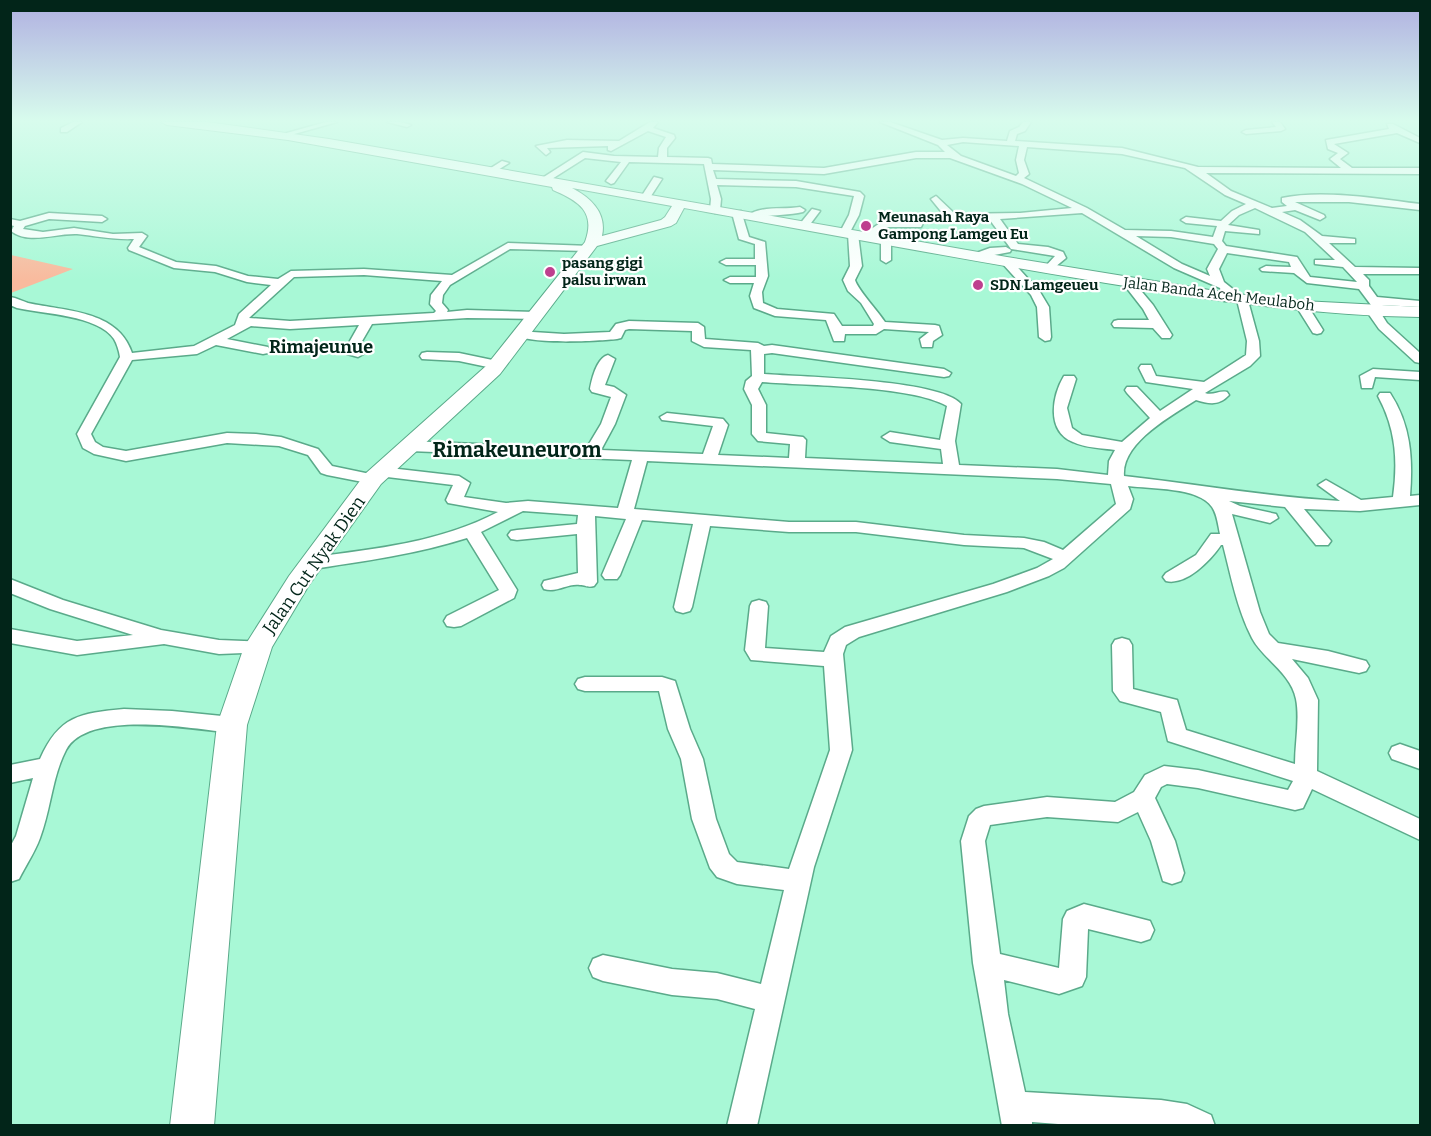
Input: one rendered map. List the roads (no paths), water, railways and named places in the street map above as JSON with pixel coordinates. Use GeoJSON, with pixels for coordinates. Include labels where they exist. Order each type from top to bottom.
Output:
{"type":"FeatureCollection","features":[{"type":"Feature","properties":{"kind":"highway","name":"Jalan Banda Aceh Meulaboh"},"geometry":{"type":"LineString","coordinates":[[509,175],[680,204],[715,202],[744,214],[802,217],[855,234],[886,240],[973,256],[1006,256],[1048,269],[1235,299],[1302,306],[1375,306],[1420,312]]}},
{"type":"Feature","properties":{"kind":"highway"},"geometry":{"type":"LineString","coordinates":[[546,183],[572,194],[595,213],[597,227],[589,246]]}},
{"type":"Feature","properties":{"kind":"highway"},"geometry":{"type":"LineString","coordinates":[[589,246],[666,223],[671,220],[680,204]]}},
{"type":"Feature","properties":{"kind":"highway","name":"Jalan Cut Nyak Dien"},"geometry":{"type":"LineString","coordinates":[[192,1125],[232,724],[258,646],[313,563],[377,475],[497,365],[589,246]]}},
{"type":"Feature","properties":{"kind":"street"},"geometry":{"type":"LineString","coordinates":[[546,183],[556,175]]}},
{"type":"Feature","properties":{"kind":"street"},"geometry":{"type":"LineString","coordinates":[[611,181],[615,175]]}},
{"type":"Feature","properties":{"kind":"street"},"geometry":{"type":"LineString","coordinates":[[710,175],[715,202],[751,193]]}},
{"type":"Feature","properties":{"kind":"street"},"geometry":{"type":"LineString","coordinates":[[796,193],[809,185],[811,175]]}},
{"type":"Feature","properties":{"kind":"street"},"geometry":{"type":"LineString","coordinates":[[742,1125],[799,881],[841,750],[834,660],[838,641],[852,632],[1000,588],[1043,572],[1065,558],[1124,505],[1125,498],[1117,458],[1123,447],[1159,419],[1205,394],[1253,356],[1253,340],[1235,299],[1228,290],[1178,266],[1126,232],[1084,210],[1006,175]]}},
{"type":"Feature","properties":{"kind":"street"},"geometry":{"type":"LineString","coordinates":[[1017,179],[1023,175]]}},
{"type":"Feature","properties":{"kind":"street"},"geometry":{"type":"LineString","coordinates":[[1203,175],[1219,187],[1254,205],[1296,222],[1318,239],[1363,280],[1363,286],[1383,326],[1420,359]]}},
{"type":"Feature","properties":{"kind":"street"},"geometry":{"type":"LineString","coordinates":[[1407,175],[1415,181]]}},
{"type":"Feature","properties":{"kind":"street"},"geometry":{"type":"LineString","coordinates":[[646,197],[657,179]]}},
{"type":"Feature","properties":{"kind":"street"},"geometry":{"type":"LineString","coordinates":[[712,182],[809,185],[860,196],[854,215],[855,234],[852,238],[856,266],[849,284],[865,300],[881,326]]}},
{"type":"Feature","properties":{"kind":"street"},"geometry":{"type":"LineString","coordinates":[[1296,189],[1309,198]]}},
{"type":"Feature","properties":{"kind":"street"},"geometry":{"type":"LineString","coordinates":[[1320,217],[1285,200],[1349,198],[1420,207]]}},
{"type":"Feature","properties":{"kind":"street"},"geometry":{"type":"LineString","coordinates":[[936,199],[952,217]]}},
{"type":"Feature","properties":{"kind":"street"},"geometry":{"type":"LineString","coordinates":[[1219,284],[1213,269],[1220,236],[1237,210],[1254,205]]}},
{"type":"Feature","properties":{"kind":"street"},"geometry":{"type":"LineString","coordinates":[[1271,211],[1296,207]]}},
{"type":"Feature","properties":{"kind":"street"},"geometry":{"type":"LineString","coordinates":[[915,245],[922,237],[920,218],[993,217],[1084,210]]}},
{"type":"Feature","properties":{"kind":"street"},"geometry":{"type":"LineString","coordinates":[[1237,210],[1276,225]]}},
{"type":"Feature","properties":{"kind":"street"},"geometry":{"type":"LineString","coordinates":[[802,217],[815,211]]}},
{"type":"Feature","properties":{"kind":"street"},"geometry":{"type":"LineString","coordinates":[[744,214],[744,239],[760,242],[759,262],[762,274],[755,294],[756,301],[768,311],[831,317],[839,334],[876,330],[881,326],[935,329],[936,334],[928,336],[927,344]]}},
{"type":"Feature","properties":{"kind":"street"},"geometry":{"type":"LineString","coordinates":[[15,223],[49,216],[102,219]]}},
{"type":"Feature","properties":{"kind":"street"},"geometry":{"type":"LineString","coordinates":[[993,217],[1015,248],[1052,247],[1061,258],[1048,269]]}},
{"type":"Feature","properties":{"kind":"street"},"geometry":{"type":"LineString","coordinates":[[1220,236],[1243,230],[1254,217]]}},
{"type":"Feature","properties":{"kind":"street"},"geometry":{"type":"LineString","coordinates":[[1186,219],[1220,236],[1293,260],[1307,280],[1363,286]]}},
{"type":"Feature","properties":{"kind":"street"},"geometry":{"type":"LineString","coordinates":[[15,223],[21,224],[16,231],[43,234],[74,231],[113,237],[142,236],[134,248],[174,265],[216,269],[247,279],[279,283]]}},
{"type":"Feature","properties":{"kind":"street"},"geometry":{"type":"LineString","coordinates":[[855,234],[883,224],[919,225]]}},
{"type":"Feature","properties":{"kind":"street"},"geometry":{"type":"LineString","coordinates":[[1126,232],[1253,236],[1243,230]]}},
{"type":"Feature","properties":{"kind":"street"},"geometry":{"type":"LineString","coordinates":[[1318,239],[1351,241]]}},
{"type":"Feature","properties":{"kind":"street"},"geometry":{"type":"LineString","coordinates":[[886,240],[886,260]]}},
{"type":"Feature","properties":{"kind":"street"},"geometry":{"type":"LineString","coordinates":[[439,316],[442,310],[436,304],[437,295],[453,278],[512,244],[589,246]]}},
{"type":"Feature","properties":{"kind":"street"},"geometry":{"type":"LineString","coordinates":[[1006,256],[1036,294],[1043,307],[1045,337]]}},
{"type":"Feature","properties":{"kind":"street"},"geometry":{"type":"LineString","coordinates":[[726,262],[759,262]]}},
{"type":"Feature","properties":{"kind":"street"},"geometry":{"type":"LineString","coordinates":[[1319,262],[1348,267],[1420,271]]}},
{"type":"Feature","properties":{"kind":"street"},"geometry":{"type":"LineString","coordinates":[[1266,269],[1299,270]]}},
{"type":"Feature","properties":{"kind":"street"},"geometry":{"type":"LineString","coordinates":[[241,325],[243,317],[291,274],[334,272],[453,278]]}},
{"type":"Feature","properties":{"kind":"street"},"geometry":{"type":"LineString","coordinates":[[730,280],[759,280]]}},
{"type":"Feature","properties":{"kind":"street"},"geometry":{"type":"LineString","coordinates":[[1128,282],[1149,308],[1166,335]]}},
{"type":"Feature","properties":{"kind":"street"},"geometry":{"type":"LineString","coordinates":[[10,300],[21,305],[90,321],[111,330],[123,343],[127,357],[114,385],[97,407],[84,434],[88,445],[99,451],[126,456],[227,438],[281,442],[314,452],[327,470],[459,481],[462,483],[454,500],[517,508]]}},
{"type":"Feature","properties":{"kind":"street"},"geometry":{"type":"LineString","coordinates":[[1375,306],[1420,304]]}},
{"type":"Feature","properties":{"kind":"street"},"geometry":{"type":"LineString","coordinates":[[1302,306],[1317,330]]}},
{"type":"Feature","properties":{"kind":"street"},"geometry":{"type":"LineString","coordinates":[[460,327],[471,314]]}},
{"type":"Feature","properties":{"kind":"street"},"geometry":{"type":"LineString","coordinates":[[127,357],[188,358],[241,325],[254,322],[284,324],[471,314],[529,325],[564,338],[610,336],[617,334],[620,327],[629,325],[698,327],[698,341],[721,345],[754,346],[759,351],[757,374],[760,378]]}},
{"type":"Feature","properties":{"kind":"street"},"geometry":{"type":"LineString","coordinates":[[358,353],[352,351],[352,348],[368,320]]}},
{"type":"Feature","properties":{"kind":"street"},"geometry":{"type":"LineString","coordinates":[[284,338],[298,331],[306,323]]}},
{"type":"Feature","properties":{"kind":"street"},"geometry":{"type":"LineString","coordinates":[[1118,324],[1157,324]]}},
{"type":"Feature","properties":{"kind":"street"},"geometry":{"type":"LineString","coordinates":[[218,341],[263,350]]}},
{"type":"Feature","properties":{"kind":"street"},"geometry":{"type":"LineString","coordinates":[[759,351],[772,349],[944,373]]}},
{"type":"Feature","properties":{"kind":"street"},"geometry":{"type":"LineString","coordinates":[[427,356],[459,357],[497,365]]}},
{"type":"Feature","properties":{"kind":"street"},"geometry":{"type":"LineString","coordinates":[[591,453],[608,424],[619,395],[609,390],[597,389],[599,378],[608,359]]}},
{"type":"Feature","properties":{"kind":"street"},"geometry":{"type":"LineString","coordinates":[[896,389],[901,366]]}},
{"type":"Feature","properties":{"kind":"street"},"geometry":{"type":"LineString","coordinates":[[1146,368],[1151,379],[1205,394]]}},
{"type":"Feature","properties":{"kind":"street"},"geometry":{"type":"LineString","coordinates":[[1367,385],[1367,376],[1373,373],[1420,376]]}},
{"type":"Feature","properties":{"kind":"street"},"geometry":{"type":"LineString","coordinates":[[797,463],[798,440],[763,438],[759,434],[759,405],[750,389],[753,381],[760,378],[896,389],[939,396],[951,401],[954,409],[948,446],[952,468]]}},
{"type":"Feature","properties":{"kind":"street"},"geometry":{"type":"LineString","coordinates":[[1069,379],[1060,408],[1065,430],[1077,439],[1123,447]]}},
{"type":"Feature","properties":{"kind":"street"},"geometry":{"type":"LineString","coordinates":[[830,383],[830,400]]}},
{"type":"Feature","properties":{"kind":"street"},"geometry":{"type":"LineString","coordinates":[[1132,390],[1159,419]]}},
{"type":"Feature","properties":{"kind":"street"},"geometry":{"type":"LineString","coordinates":[[1385,396],[1396,414],[1404,446],[1405,469],[1401,501]]}},
{"type":"Feature","properties":{"kind":"street"},"geometry":{"type":"LineString","coordinates":[[667,417],[718,422],[721,425],[709,458]]}},
{"type":"Feature","properties":{"kind":"street"},"geometry":{"type":"LineString","coordinates":[[890,436],[948,446]]}},
{"type":"Feature","properties":{"kind":"street"},"geometry":{"type":"LineString","coordinates":[[409,446],[1057,474],[1191,489],[1212,497],[1235,510],[1270,518]]}},
{"type":"Feature","properties":{"kind":"street"},"geometry":{"type":"LineString","coordinates":[[611,575],[631,514],[640,456]]}},
{"type":"Feature","properties":{"kind":"street"},"geometry":{"type":"LineString","coordinates":[[676,473],[683,458]]}},
{"type":"Feature","properties":{"kind":"street"},"geometry":{"type":"LineString","coordinates":[[1326,485],[1360,506]]}},
{"type":"Feature","properties":{"kind":"street"},"geometry":{"type":"LineString","coordinates":[[1212,497],[1360,506],[1420,500]]}},
{"type":"Feature","properties":{"kind":"street"},"geometry":{"type":"LineString","coordinates":[[1200,1125],[1187,1119],[1161,1115],[1015,1116],[986,963],[973,841],[977,823],[987,814],[1047,807],[1118,812],[1143,797],[1153,781],[1164,775],[1198,779],[1295,801],[1306,776],[1307,700],[1300,683],[1269,649],[1250,612],[1231,542],[1212,497]]}},
{"type":"Feature","properties":{"kind":"street"},"geometry":{"type":"LineString","coordinates":[[1290,503],[1322,542]]}},
{"type":"Feature","properties":{"kind":"street"},"geometry":{"type":"LineString","coordinates":[[313,563],[405,549],[471,531],[517,508],[528,506],[789,527],[940,530],[1024,543],[1051,550],[1065,558]]}},
{"type":"Feature","properties":{"kind":"street"},"geometry":{"type":"LineString","coordinates":[[551,585],[588,579],[585,528],[587,510]]}},
{"type":"Feature","properties":{"kind":"street"},"geometry":{"type":"LineString","coordinates":[[683,607],[703,520]]}},
{"type":"Feature","properties":{"kind":"street"},"geometry":{"type":"LineString","coordinates":[[517,535],[585,528]]}},
{"type":"Feature","properties":{"kind":"street"},"geometry":{"type":"LineString","coordinates":[[454,621],[507,594],[508,590],[471,531]]}},
{"type":"Feature","properties":{"kind":"street"},"geometry":{"type":"LineString","coordinates":[[1172,577],[1202,559],[1216,538],[1231,542]]}},
{"type":"Feature","properties":{"kind":"street"},"geometry":{"type":"LineString","coordinates":[[10,585],[38,599],[163,638],[238,649],[258,646]]}},
{"type":"Feature","properties":{"kind":"street"},"geometry":{"type":"LineString","coordinates":[[759,606],[755,650],[758,655],[834,660]]}},
{"type":"Feature","properties":{"kind":"street"},"geometry":{"type":"LineString","coordinates":[[10,636],[77,648],[163,638]]}},
{"type":"Feature","properties":{"kind":"street"},"geometry":{"type":"LineString","coordinates":[[1122,645],[1123,691],[1128,696],[1170,706],[1176,735],[1306,776],[1420,830]]}},
{"type":"Feature","properties":{"kind":"street"},"geometry":{"type":"LineString","coordinates":[[1269,649],[1328,658],[1359,666]]}},
{"type":"Feature","properties":{"kind":"street"},"geometry":{"type":"LineString","coordinates":[[585,684],[662,684],[668,686],[679,729],[692,759],[704,819],[719,860],[726,869],[737,873],[799,881]]}},
{"type":"Feature","properties":{"kind":"street"},"geometry":{"type":"LineString","coordinates":[[10,871],[28,838],[48,766],[58,745],[70,730],[98,720],[129,717],[232,724]]}},
{"type":"Feature","properties":{"kind":"street"},"geometry":{"type":"LineString","coordinates":[[10,774],[48,766]]}},
{"type":"Feature","properties":{"kind":"street"},"geometry":{"type":"LineString","coordinates":[[1143,797],[1163,841],[1172,873]]}},
{"type":"Feature","properties":{"kind":"street"},"geometry":{"type":"LineString","coordinates":[[986,963],[1059,981],[1072,977],[1076,920],[1084,916],[1141,930]]}},
{"type":"Feature","properties":{"kind":"street"},"geometry":{"type":"LineString","coordinates":[[603,968],[672,982],[717,986],[770,1000]]}},
{"type":"Feature","properties":{"kind":"place","name":"Meunasah Raya Gampong Lamgeu Eu"},"geometry":{"type":"Point","coordinates":[866,226]}},
{"type":"Feature","properties":{"kind":"place","name":"pasang gigi palsu irwan"},"geometry":{"type":"Point","coordinates":[550,272]}},
{"type":"Feature","properties":{"kind":"place","name":"SDN Lamgeueu"},"geometry":{"type":"Point","coordinates":[978,285]}},
{"type":"Feature","properties":{"kind":"district","name":"Rimajeunue"},"geometry":{"type":"Point","coordinates":[321,347]}},
{"type":"Feature","properties":{"kind":"district","name":"Rimakeuneurom"},"geometry":{"type":"Point","coordinates":[517,450]}}]}
